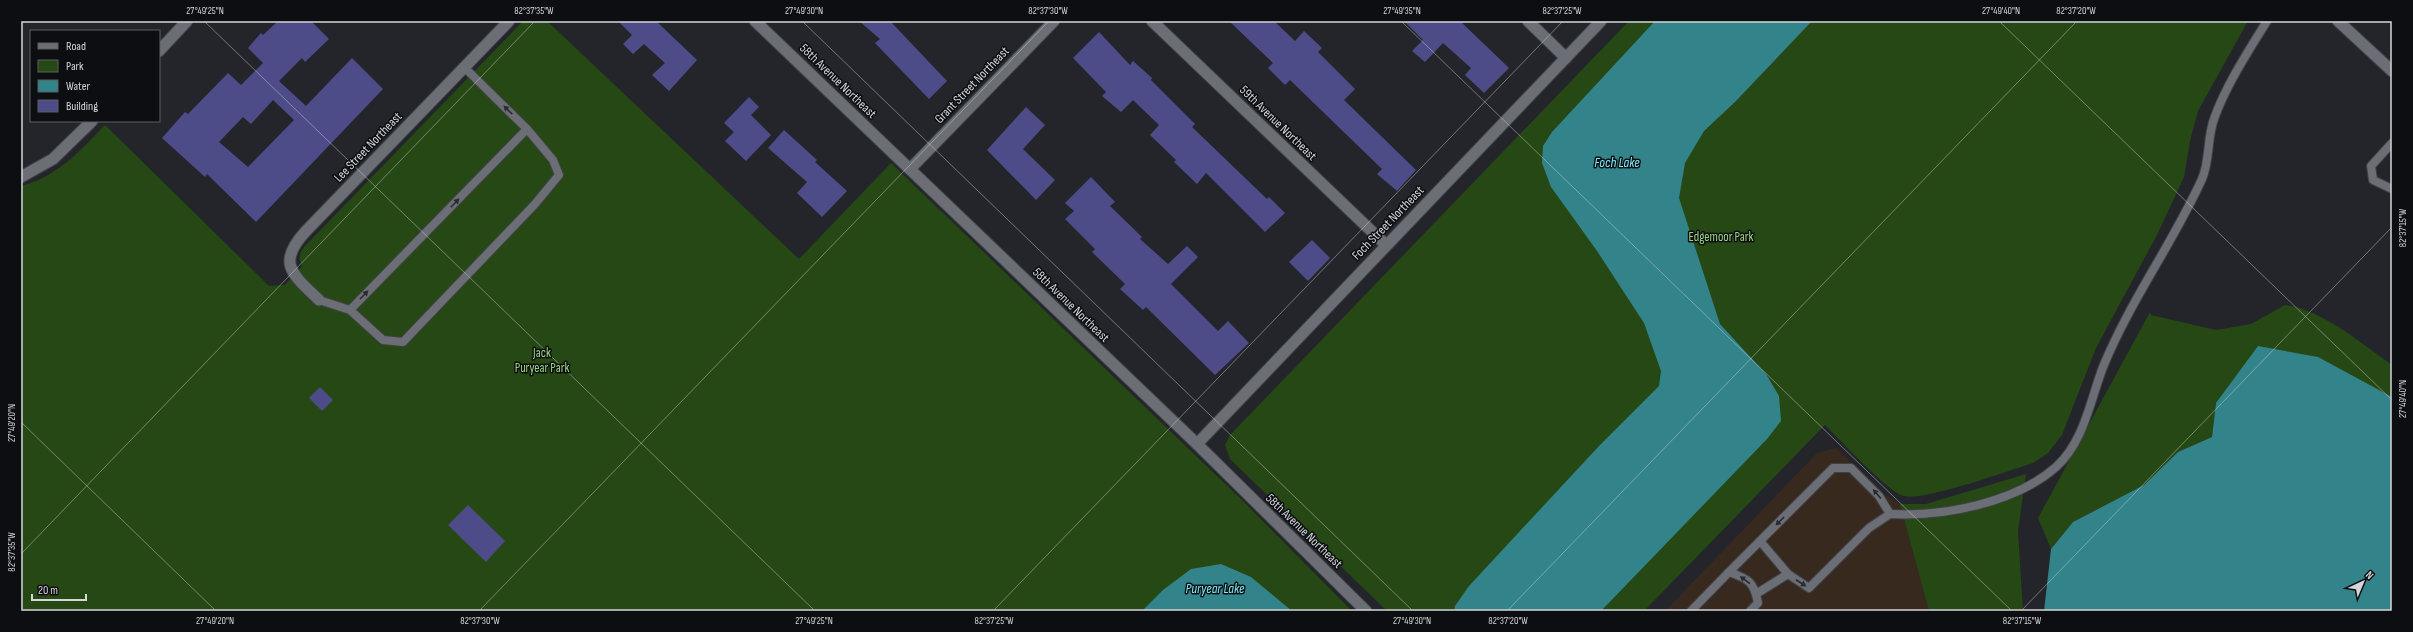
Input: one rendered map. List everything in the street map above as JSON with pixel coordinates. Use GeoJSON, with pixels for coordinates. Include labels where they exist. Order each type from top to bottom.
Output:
{"type":"FeatureCollection","features":[{"type":"Feature","properties":{"kind":"street"},"geometry":{"type":"LineString","coordinates":[[160,50],[187,21]]}},
{"type":"Feature","properties":{"kind":"street","name":"Lee Street Northeast"},"geometry":{"type":"LineString","coordinates":[[319,300],[296,278],[290,266],[290,251],[306,231],[509,21]]}},
{"type":"Feature","properties":{"kind":"street","name":"58th Avenue Northeast"},"geometry":{"type":"LineString","coordinates":[[755,21],[1197,444],[1366,611]]}},
{"type":"Feature","properties":{"kind":"street","name":"Grant Street Northeast"},"geometry":{"type":"LineString","coordinates":[[910,169],[1054,21]]}},
{"type":"Feature","properties":{"kind":"street","name":"59th Avenue Northeast"},"geometry":{"type":"LineString","coordinates":[[1152,21],[1386,245]]}},
{"type":"Feature","properties":{"kind":"street"},"geometry":{"type":"LineString","coordinates":[[1528,21],[1566,58]]}},
{"type":"Feature","properties":{"kind":"street","name":"Foch Street Northeast"},"geometry":{"type":"LineString","coordinates":[[1197,444],[1601,21]]}},
{"type":"Feature","properties":{"kind":"street"},"geometry":{"type":"LineString","coordinates":[[2338,21],[2392,71]]}},
{"type":"Feature","properties":{"kind":"street"},"geometry":{"type":"LineString","coordinates":[[21,177],[53,159],[91,122]]}},
{"type":"Feature","properties":{"kind":"lane"},"geometry":{"type":"LineString","coordinates":[[1760,541],[1788,574],[1809,588],[1869,528],[1890,514],[1916,515],[1940,513],[1981,504],[2034,482],[2056,468],[2070,453],[2081,429],[2107,360],[2140,292],[2203,177],[2214,119],[2242,61],[2267,21]]}},
{"type":"Feature","properties":{"kind":"lane"},"geometry":{"type":"LineString","coordinates":[[319,300],[350,310],[382,340],[403,342],[535,204],[559,175],[553,160],[527,129],[464,67]]}},
{"type":"Feature","properties":{"kind":"lane"},"geometry":{"type":"LineString","coordinates":[[350,310],[527,129]]}},
{"type":"Feature","properties":{"kind":"lane"},"geometry":{"type":"LineString","coordinates":[[2392,143],[2371,166],[2373,180],[2392,189]]}},
{"type":"Feature","properties":{"kind":"lane"},"geometry":{"type":"LineString","coordinates":[[1691,611],[1833,468],[1850,468],[1879,496],[1890,514]]}},
{"type":"Feature","properties":{"kind":"lane"},"geometry":{"type":"LineString","coordinates":[[1729,572],[1744,577],[1755,588],[1758,603],[1750,611]]}},
{"type":"Feature","properties":{"kind":"lane"},"geometry":{"type":"LineString","coordinates":[[1756,594],[1788,574]]}},
{"type":"Feature","properties":{"kind":"shaded area"},"geometry":{"type":"Polygon","coordinates":[[[1836,448],[1884,494],[1900,504],[1929,611],[1665,611],[1817,453],[1836,448]]]}},
{"type":"Feature","properties":{"kind":"green space","name":"Jack Puryear Park"},"geometry":{"type":"Polygon","coordinates":[[[523,21],[547,21],[799,259],[891,163],[1241,499],[1352,611],[21,611],[21,186],[34,182],[57,170],[77,153],[105,125],[269,286],[285,285],[302,266],[300,256],[304,247],[523,21]]]}},
{"type":"Feature","properties":{"kind":"green space","name":"Edgemoor Park"},"geometry":{"type":"Polygon","coordinates":[[[1629,21],[2248,21],[2198,111],[2190,141],[2184,177],[2157,235],[2096,348],[2062,435],[2048,453],[2033,463],[1947,490],[1930,494],[1904,496],[1887,486],[1825,425],[1644,611],[1387,611],[1230,459],[1225,445],[1230,435],[1629,21]]]}},
{"type":"Feature","properties":{"kind":"green space"},"geometry":{"type":"Polygon","coordinates":[[[2285,305],[2313,313],[2327,320],[2392,365],[2392,397],[2368,385],[2216,403],[2212,437],[2178,452],[2144,485],[2073,522],[2051,549],[2038,518],[2150,312],[2151,315],[2216,330],[2251,324],[2285,305]]]}},
{"type":"Feature","properties":{"kind":"green space"},"geometry":{"type":"Polygon","coordinates":[[[2026,474],[2018,531],[2023,611],[1929,611],[1900,504],[1926,504],[2026,474]]]}},
{"type":"Feature","properties":{"kind":"water","name":"Foch Lake"},"geometry":{"type":"Polygon","coordinates":[[[1655,21],[1812,21],[1735,102],[1704,131],[1685,163],[1679,198],[1720,324],[1766,374],[1779,396],[1781,421],[1767,439],[1601,611],[1454,611],[1455,606],[1469,586],[1599,446],[1659,386],[1661,371],[1644,323],[1597,251],[1551,187],[1542,163],[1543,146],[1552,132],[1655,21]]]}},
{"type":"Feature","properties":{"kind":"water"},"geometry":{"type":"Polygon","coordinates":[[[2258,346],[2318,357],[2392,397],[2392,611],[2044,611],[2051,549],[2073,522],[2144,485],[2178,452],[2212,437],[2216,403],[2258,346]]]}},
{"type":"Feature","properties":{"kind":"water","name":"Puryear Lake"},"geometry":{"type":"Polygon","coordinates":[[[1221,564],[1251,577],[1292,611],[1142,611],[1163,590],[1191,569],[1221,564]]]}},
{"type":"Feature","properties":{"kind":"building"},"geometry":{"type":"Polygon","coordinates":[[[278,21],[311,21],[329,39],[305,62],[302,58],[279,81],[306,106],[352,58],[383,89],[256,222],[207,174],[205,177],[162,138],[185,112],[188,114],[228,73],[241,85],[263,63],[248,48],[261,33],[263,35],[278,21]],[[273,100],[251,124],[243,117],[219,142],[248,167],[294,120],[273,100]]]}},
{"type":"Feature","properties":{"kind":"building"},"geometry":{"type":"Polygon","coordinates":[[[618,21],[656,21],[697,60],[669,91],[652,75],[665,63],[644,44],[633,54],[623,44],[632,35],[618,21]]]}},
{"type":"Feature","properties":{"kind":"building"},"geometry":{"type":"Polygon","coordinates":[[[859,21],[890,21],[947,81],[929,99],[875,43],[880,39],[859,21]]]}},
{"type":"Feature","properties":{"kind":"building"},"geometry":{"type":"Polygon","coordinates":[[[1229,21],[1274,21],[1295,41],[1304,31],[1322,48],[1318,52],[1355,89],[1344,100],[1416,170],[1397,191],[1377,174],[1382,169],[1290,80],[1285,85],[1268,68],[1273,63],[1229,21]]]}},
{"type":"Feature","properties":{"kind":"building"},"geometry":{"type":"Polygon","coordinates":[[[1404,21],[1460,21],[1509,68],[1484,93],[1465,75],[1471,68],[1443,43],[1425,62],[1412,51],[1423,40],[1404,21]]]}},
{"type":"Feature","properties":{"kind":"building"},"geometry":{"type":"Polygon","coordinates":[[[1099,32],[1130,65],[1133,61],[1152,78],[1151,80],[1195,124],[1192,127],[1267,199],[1269,197],[1285,213],[1265,232],[1206,173],[1197,184],[1174,162],[1176,160],[1150,135],[1159,125],[1133,100],[1121,112],[1102,96],[1106,92],[1073,58],[1099,32]]]}},
{"type":"Feature","properties":{"kind":"building"},"geometry":{"type":"Polygon","coordinates":[[[749,97],[759,107],[751,115],[771,135],[746,161],[725,141],[734,132],[724,123],[749,97]]]}},
{"type":"Feature","properties":{"kind":"building"},"geometry":{"type":"Polygon","coordinates":[[[1026,107],[1045,125],[1023,149],[1055,180],[1036,200],[987,150],[1026,107]]]}},
{"type":"Feature","properties":{"kind":"building"},"geometry":{"type":"Polygon","coordinates":[[[784,130],[817,160],[815,162],[847,191],[822,217],[797,193],[807,182],[768,148],[784,130]]]}},
{"type":"Feature","properties":{"kind":"building"},"geometry":{"type":"Polygon","coordinates":[[[1091,177],[1115,202],[1110,206],[1142,237],[1140,239],[1168,264],[1187,246],[1198,257],[1171,284],[1218,331],[1228,321],[1249,343],[1215,375],[1146,307],[1143,310],[1120,289],[1125,284],[1092,252],[1095,249],[1065,219],[1074,211],[1065,203],[1091,177]]]}},
{"type":"Feature","properties":{"kind":"building"},"geometry":{"type":"Polygon","coordinates":[[[1312,240],[1330,258],[1308,281],[1289,262],[1312,240]]]}},
{"type":"Feature","properties":{"kind":"building"},"geometry":{"type":"Polygon","coordinates":[[[320,387],[333,400],[322,411],[309,398],[320,387]]]}},
{"type":"Feature","properties":{"kind":"building"},"geometry":{"type":"Polygon","coordinates":[[[468,505],[505,541],[486,562],[448,525],[468,505]]]}}]}
